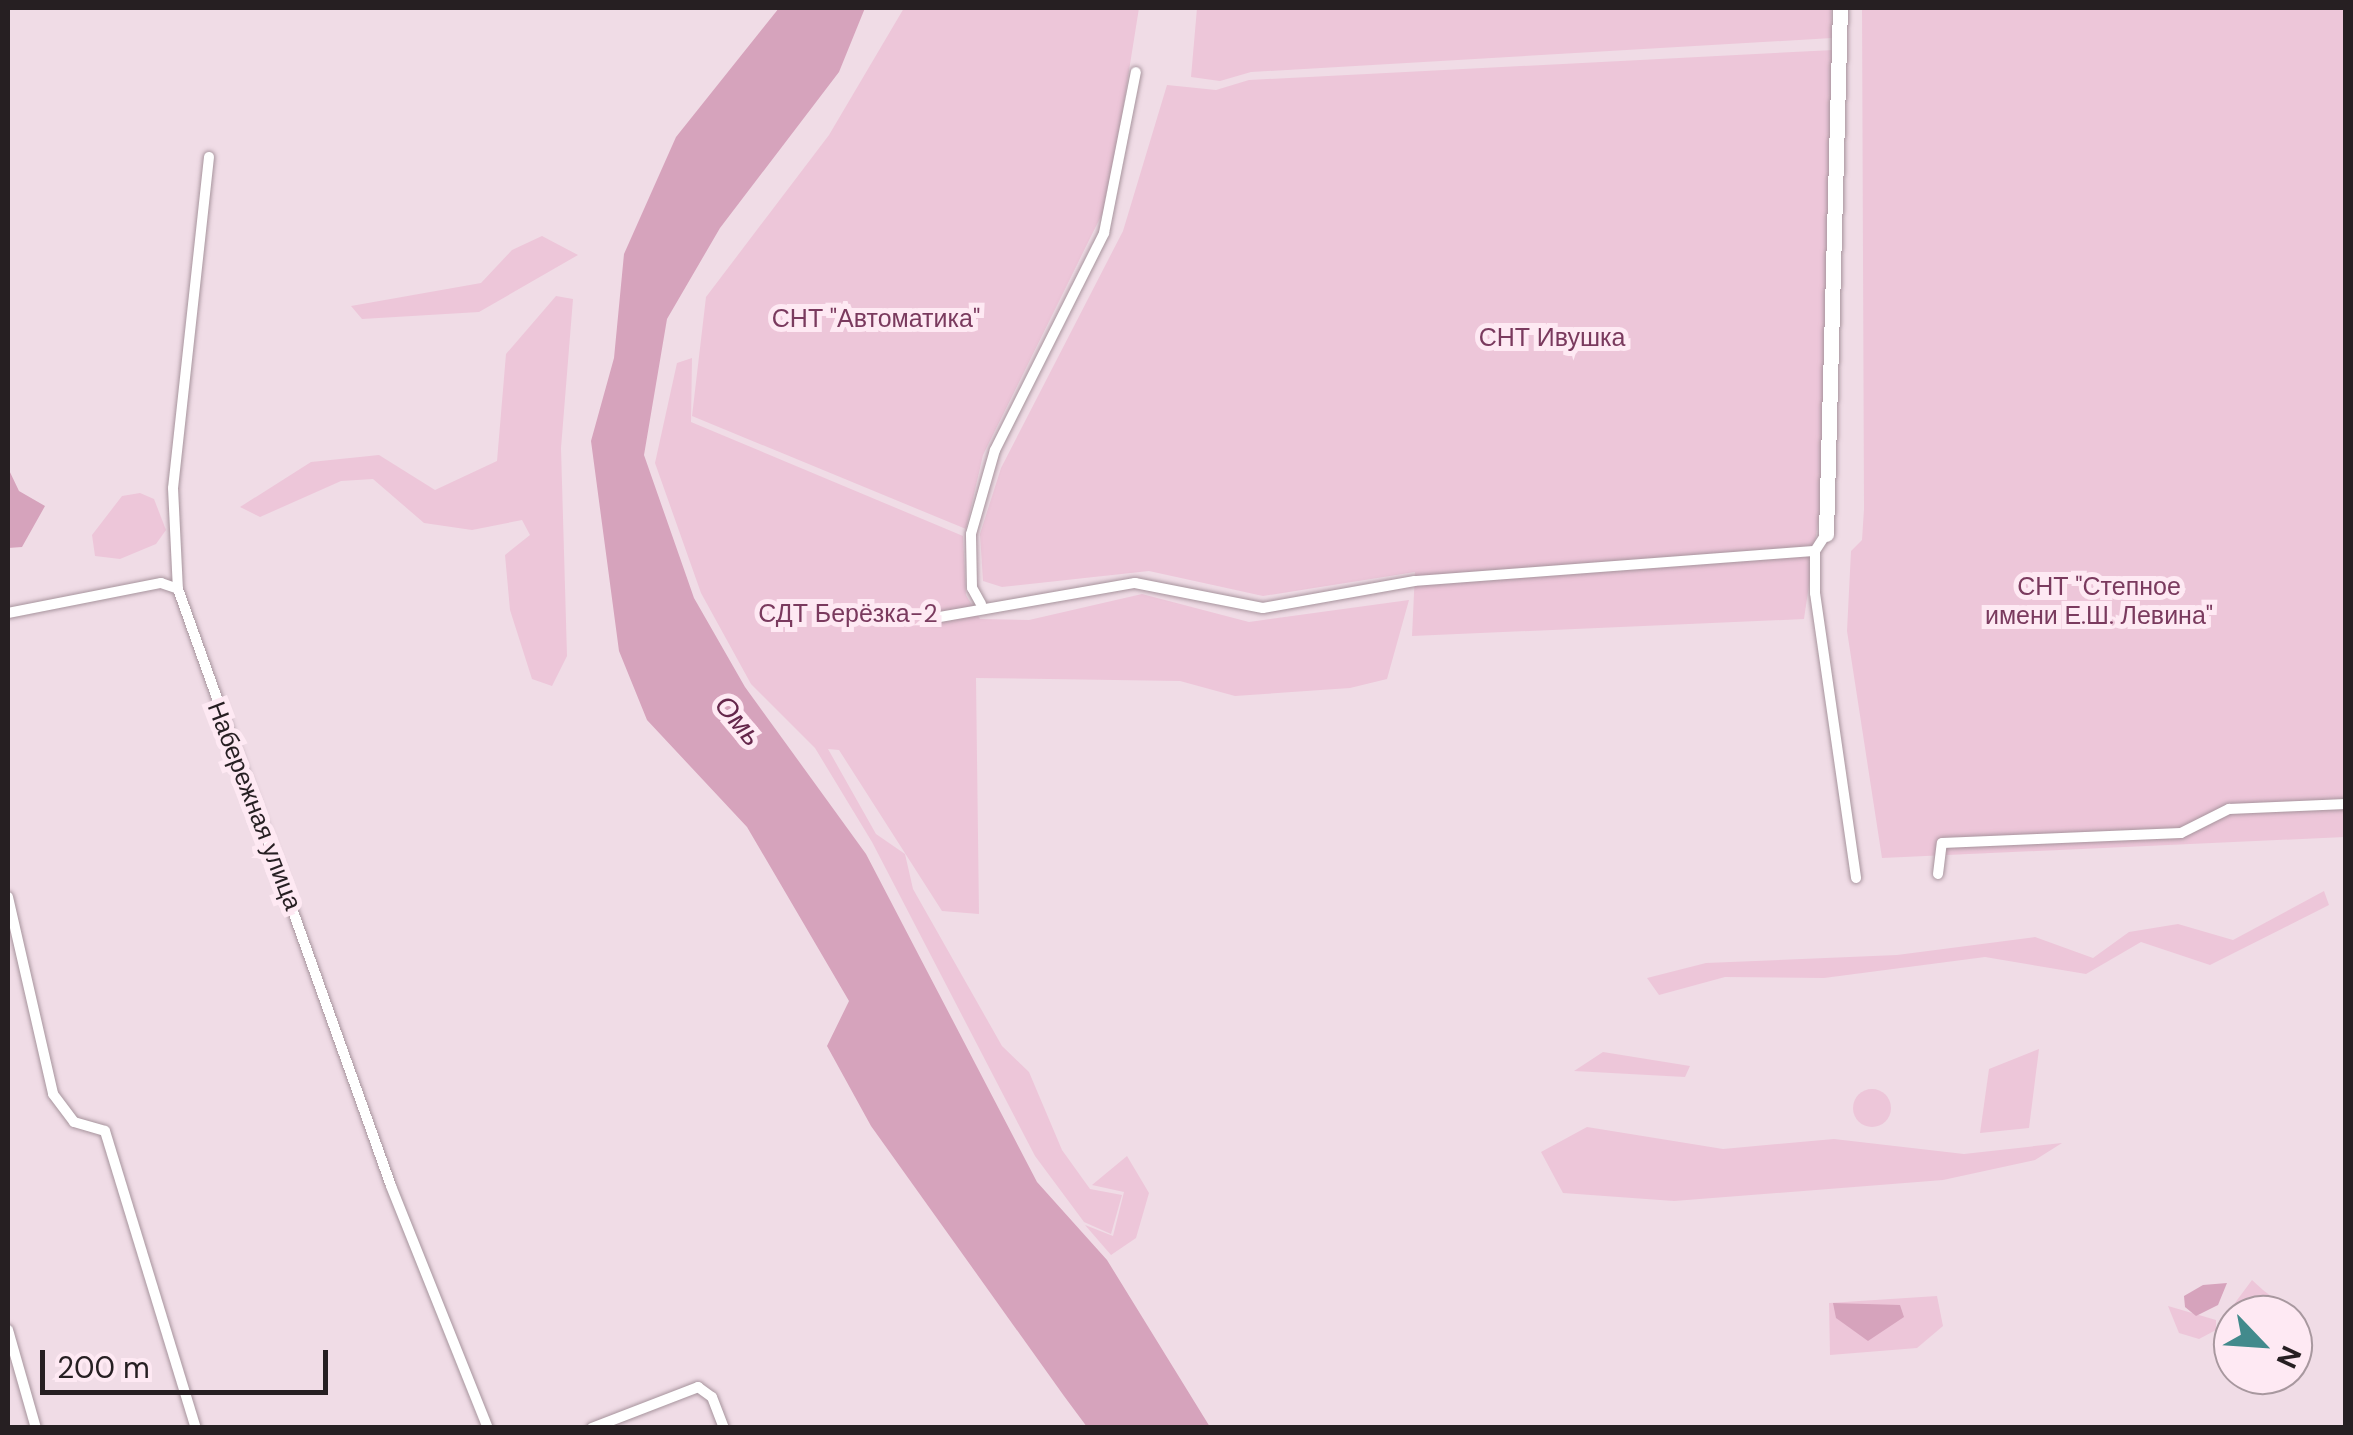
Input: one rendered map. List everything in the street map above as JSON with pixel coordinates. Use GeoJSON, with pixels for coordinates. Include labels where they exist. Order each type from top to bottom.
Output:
{"type":"FeatureCollection","features":[{"type":"Feature","properties":{"kind":"street"},"geometry":{"type":"LineString","coordinates":[[1840,8],[1826,534],[1815,550],[1856,878]]}},
{"type":"Feature","properties":{"kind":"street"},"geometry":{"type":"LineString","coordinates":[[981,604],[972,588],[971,534],[995,450],[1104,233],[1136,72]]}},
{"type":"Feature","properties":{"kind":"street","name":"Набережная улица"},"geometry":{"type":"LineString","coordinates":[[209,157],[173,488],[178,589],[391,1186],[488,1428]]}},
{"type":"Feature","properties":{"kind":"street"},"geometry":{"type":"LineString","coordinates":[[934,618],[981,604],[1135,583],[1263,608],[1415,581],[1815,550]]}},
{"type":"Feature","properties":{"kind":"street"},"geometry":{"type":"LineString","coordinates":[[8,614],[161,583],[178,589]]}},
{"type":"Feature","properties":{"kind":"street"},"geometry":{"type":"LineString","coordinates":[[1938,874],[1942,843],[2181,833],[2229,810],[2346,804]]}},
{"type":"Feature","properties":{"kind":"street"},"geometry":{"type":"LineString","coordinates":[[8,898],[53,1094],[74,1122],[105,1130],[196,1428]]}},
{"type":"Feature","properties":{"kind":"street"},"geometry":{"type":"LineString","coordinates":[[8,1330],[36,1428]]}},
{"type":"Feature","properties":{"kind":"street"},"geometry":{"type":"LineString","coordinates":[[592,1428],[698,1387],[712,1397],[724,1428]]}},
{"type":"Feature","properties":{"kind":"green space","name":"СНТ \"Автоматика\""},"geometry":{"type":"Polygon","coordinates":[[[904,8],[1139,8],[1108,202],[983,455],[966,529],[692,416],[706,297],[829,135],[904,8]]]}},
{"type":"Feature","properties":{"kind":"green space"},"geometry":{"type":"Polygon","coordinates":[[[1197,8],[1831,8],[1832,38],[1251,72],[1220,81],[1191,77],[1197,8]]]}},
{"type":"Feature","properties":{"kind":"green space","name":"СНТ \"Степное имени Е.Ш. Левина\""},"geometry":{"type":"Polygon","coordinates":[[[1862,8],[2345,8],[2345,837],[1882,858],[1847,631],[1851,551],[1862,540],[1864,509],[1862,8]]]}},
{"type":"Feature","properties":{"kind":"green space","name":"СНТ Ивушка"},"geometry":{"type":"Polygon","coordinates":[[[1834,50],[1820,508],[1804,619],[1412,636],[1415,572],[1263,596],[1149,571],[1002,587],[983,581],[980,534],[1001,468],[1123,231],[1167,85],[1216,90],[1249,80],[1834,50]]]}},
{"type":"Feature","properties":{"kind":"green space"},"geometry":{"type":"Polygon","coordinates":[[[542,236],[578,255],[479,312],[362,319],[351,306],[481,283],[512,250],[542,236]]]}},
{"type":"Feature","properties":{"kind":"green space"},"geometry":{"type":"Polygon","coordinates":[[[556,296],[573,299],[561,448],[567,656],[552,686],[532,679],[510,610],[505,555],[530,535],[522,520],[472,530],[424,523],[373,479],[341,481],[260,517],[240,507],[311,462],[379,455],[435,490],[497,461],[506,354],[556,296]]]}},
{"type":"Feature","properties":{"kind":"green space","name":"СДТ Берёзка-2"},"geometry":{"type":"Polygon","coordinates":[[[692,358],[691,422],[963,536],[966,595],[980,619],[1029,620],[1142,594],[1249,622],[1409,600],[1387,679],[1350,688],[1235,696],[1180,681],[976,678],[979,914],[942,911],[839,750],[828,749],[876,834],[905,854],[913,889],[1002,1046],[1029,1072],[1062,1150],[1090,1189],[1122,1195],[1111,1234],[1084,1222],[1035,1156],[872,842],[815,748],[751,684],[701,593],[655,463],[677,363],[692,358]]]}},
{"type":"Feature","properties":{"kind":"green space"},"geometry":{"type":"Polygon","coordinates":[[[140,493],[154,499],[166,530],[156,544],[120,559],[95,556],[92,535],[122,496],[140,493]]]}},
{"type":"Feature","properties":{"kind":"green space"},"geometry":{"type":"Polygon","coordinates":[[[2324,891],[2329,905],[2210,965],[2141,942],[2086,974],[1985,957],[1824,978],[1725,977],[1659,995],[1647,978],[1706,963],[1897,955],[2035,937],[2093,958],[2129,932],[2178,924],[2233,940],[2324,891]]]}},
{"type":"Feature","properties":{"kind":"green space"},"geometry":{"type":"Polygon","coordinates":[[[2039,1049],[2029,1128],[1980,1133],[1989,1069],[2039,1049]]]}},
{"type":"Feature","properties":{"kind":"green space"},"geometry":{"type":"Polygon","coordinates":[[[1603,1052],[1690,1066],[1685,1077],[1574,1071],[1603,1052]]]}},
{"type":"Feature","properties":{"kind":"green space"},"geometry":{"type":"Polygon","coordinates":[[[1872,1089],[1885,1095],[1891,1108],[1885,1121],[1872,1127],[1859,1121],[1853,1108],[1859,1095],[1872,1089]]]}},
{"type":"Feature","properties":{"kind":"green space"},"geometry":{"type":"Polygon","coordinates":[[[1587,1127],[1723,1149],[1834,1139],[1964,1154],[2062,1143],[2035,1160],[1943,1180],[1674,1201],[1563,1193],[1541,1152],[1587,1127]]]}},
{"type":"Feature","properties":{"kind":"green space"},"geometry":{"type":"Polygon","coordinates":[[[1127,1156],[1149,1193],[1136,1238],[1111,1255],[1085,1225],[1113,1236],[1124,1192],[1092,1185],[1127,1156]]]}},
{"type":"Feature","properties":{"kind":"green space"},"geometry":{"type":"Polygon","coordinates":[[[2252,1280],[2270,1295],[2241,1295],[2252,1280]]]}},
{"type":"Feature","properties":{"kind":"green space"},"geometry":{"type":"Polygon","coordinates":[[[1937,1296],[1943,1326],[1917,1348],[1830,1355],[1829,1303],[1937,1296]]]}},
{"type":"Feature","properties":{"kind":"green space"},"geometry":{"type":"Polygon","coordinates":[[[2168,1306],[2213,1319],[2213,1332],[2199,1339],[2179,1333],[2168,1306]]]}},
{"type":"Feature","properties":{"kind":"water","name":"Омь"},"geometry":{"type":"Polygon","coordinates":[[[779,8],[865,8],[839,72],[720,228],[667,319],[644,455],[694,598],[745,687],[866,854],[1037,1182],[1107,1260],[1210,1427],[1087,1427],[871,1126],[827,1046],[849,1001],[747,827],[647,720],[619,651],[591,441],[614,358],[624,254],[676,137],[779,8]]]}},
{"type":"Feature","properties":{"kind":"water"},"geometry":{"type":"Polygon","coordinates":[[[8,468],[19,491],[45,506],[22,547],[8,548],[8,468]]]}},
{"type":"Feature","properties":{"kind":"water"},"geometry":{"type":"Polygon","coordinates":[[[2227,1283],[2222,1295],[2213,1295],[2213,1308],[2196,1316],[2185,1307],[2184,1296],[2203,1285],[2227,1283]]]}},
{"type":"Feature","properties":{"kind":"water"},"geometry":{"type":"Polygon","coordinates":[[[1833,1303],[1900,1305],[1904,1317],[1868,1341],[1836,1318],[1833,1303]]]}}]}
